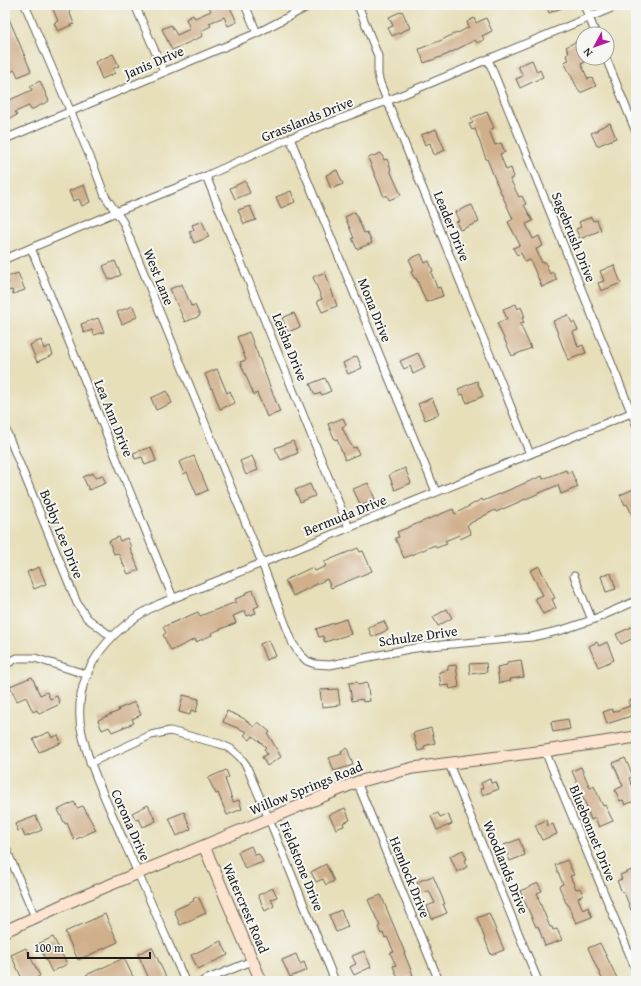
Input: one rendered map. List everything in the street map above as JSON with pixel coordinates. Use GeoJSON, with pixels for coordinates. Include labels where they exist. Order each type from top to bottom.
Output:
{"type":"FeatureCollection","features":[{"type":"Feature","properties":{"kind":"street","name":"West Lane"},"geometry":{"type":"LineString","coordinates":[[25,5],[105,196],[123,222],[262,563]]}},
{"type":"Feature","properties":{"kind":"street"},"geometry":{"type":"LineString","coordinates":[[135,5],[164,72]]}},
{"type":"Feature","properties":{"kind":"street"},"geometry":{"type":"LineString","coordinates":[[245,5],[257,33]]}},
{"type":"Feature","properties":{"kind":"street","name":"Janis Drive"},"geometry":{"type":"LineString","coordinates":[[5,140],[70,111],[257,33],[311,5]]}},
{"type":"Feature","properties":{"kind":"street","name":"Leader Drive"},"geometry":{"type":"LineString","coordinates":[[358,5],[378,56],[378,75],[387,101],[530,454]]}},
{"type":"Feature","properties":{"kind":"street"},"geometry":{"type":"LineString","coordinates":[[584,5],[592,26]]}},
{"type":"Feature","properties":{"kind":"street","name":"Grasslands Drive"},"geometry":{"type":"LineString","coordinates":[[5,259],[206,176],[290,138],[387,101],[619,5]]}},
{"type":"Feature","properties":{"kind":"street","name":"Sagebrush Drive"},"geometry":{"type":"LineString","coordinates":[[488,60],[634,412],[636,424]]}},
{"type":"Feature","properties":{"kind":"street"},"geometry":{"type":"LineString","coordinates":[[609,66],[636,132]]}},
{"type":"Feature","properties":{"kind":"street","name":"Mona Drive"},"geometry":{"type":"LineString","coordinates":[[290,138],[436,492]]}},
{"type":"Feature","properties":{"kind":"street","name":"Leisha Drive"},"geometry":{"type":"LineString","coordinates":[[206,176],[349,528]]}},
{"type":"Feature","properties":{"kind":"street","name":"Lea Ann Drive"},"geometry":{"type":"LineString","coordinates":[[31,248],[173,598]]}},
{"type":"Feature","properties":{"kind":"street","name":"Bermuda Drive"},"geometry":{"type":"LineString","coordinates":[[88,675],[94,659],[102,647],[122,627],[146,610],[634,412]]}},
{"type":"Feature","properties":{"kind":"street","name":"Bobby Lee Drive"},"geometry":{"type":"LineString","coordinates":[[5,428],[77,603],[87,618],[112,637]]}},
{"type":"Feature","properties":{"kind":"street","name":"Schulze Drive"},"geometry":{"type":"LineString","coordinates":[[262,563],[293,644],[307,661],[316,664],[330,665],[409,648],[532,637],[562,630],[592,620],[636,601]]}},
{"type":"Feature","properties":{"kind":"street"},"geometry":{"type":"LineString","coordinates":[[574,576],[592,620]]}},
{"type":"Feature","properties":{"kind":"street"},"geometry":{"type":"LineString","coordinates":[[5,665],[17,658],[35,658],[88,675]]}},
{"type":"Feature","properties":{"kind":"street","name":"Corona Drive"},"geometry":{"type":"LineString","coordinates":[[88,675],[82,690],[80,720],[81,731],[90,763],[185,981]]}},
{"type":"Feature","properties":{"kind":"street","name":"Fieldstone Drive"},"geometry":{"type":"LineString","coordinates":[[90,763],[135,742],[162,732],[170,731],[220,744],[240,756],[246,765],[269,819],[335,981]]}},
{"type":"Feature","properties":{"kind":"street","name":"Willow Springs Road"},"geometry":{"type":"LineString","coordinates":[[5,931],[357,782],[412,768],[545,751],[636,737]]}},
{"type":"Feature","properties":{"kind":"street","name":"Bluebonnet Drive"},"geometry":{"type":"LineString","coordinates":[[545,751],[636,970]]}},
{"type":"Feature","properties":{"kind":"street","name":"Woodlands Drive"},"geometry":{"type":"LineString","coordinates":[[449,764],[538,981]]}},
{"type":"Feature","properties":{"kind":"street","name":"Hemlock Drive"},"geometry":{"type":"LineString","coordinates":[[357,782],[439,981]]}},
{"type":"Feature","properties":{"kind":"street"},"geometry":{"type":"LineString","coordinates":[[5,846],[36,917]]}},
{"type":"Feature","properties":{"kind":"street","name":"Watercrest Road"},"geometry":{"type":"LineString","coordinates":[[204,846],[261,981]]}},
{"type":"Feature","properties":{"kind":"street"},"geometry":{"type":"LineString","coordinates":[[203,981],[252,961]]}},
{"type":"Feature","properties":{"kind":"building"},"geometry":{"type":"Polygon","coordinates":[[[51,5],[67,5],[74,24],[58,31],[54,23],[58,21],[51,5]]]}},
{"type":"Feature","properties":{"kind":"building"},"geometry":{"type":"Polygon","coordinates":[[[208,5],[229,5],[237,22],[228,26],[224,17],[209,23],[211,26],[201,31],[203,36],[172,50],[162,29],[171,25],[177,35],[190,29],[186,19],[193,15],[195,18],[211,11],[208,5]]]}},
{"type":"Feature","properties":{"kind":"building"},"geometry":{"type":"Polygon","coordinates":[[[546,5],[569,5],[549,13],[546,5]]]}},
{"type":"Feature","properties":{"kind":"building"},"geometry":{"type":"Polygon","coordinates":[[[5,9],[31,71],[18,77],[15,70],[8,73],[5,68],[5,9]]]}},
{"type":"Feature","properties":{"kind":"building"},"geometry":{"type":"Polygon","coordinates":[[[402,11],[410,28],[392,36],[388,28],[393,26],[389,17],[402,11]]]}},
{"type":"Feature","properties":{"kind":"building"},"geometry":{"type":"Polygon","coordinates":[[[474,18],[476,23],[486,18],[492,31],[482,36],[484,40],[477,43],[475,40],[446,55],[424,63],[419,49],[469,27],[467,22],[474,18]]]}},
{"type":"Feature","properties":{"kind":"building"},"geometry":{"type":"Polygon","coordinates":[[[575,42],[575,66],[582,66],[588,79],[592,78],[596,86],[580,93],[564,62],[569,60],[566,55],[569,53],[566,47],[575,42]]]}},
{"type":"Feature","properties":{"kind":"building"},"geometry":{"type":"Polygon","coordinates":[[[113,54],[119,66],[113,69],[115,73],[102,79],[95,62],[113,54]]]}},
{"type":"Feature","properties":{"kind":"building"},"geometry":{"type":"Polygon","coordinates":[[[532,60],[537,72],[540,70],[543,77],[520,88],[516,79],[523,76],[518,66],[532,60]]]}},
{"type":"Feature","properties":{"kind":"building"},"geometry":{"type":"Polygon","coordinates":[[[40,81],[49,101],[31,110],[29,106],[15,112],[17,115],[7,120],[5,115],[5,102],[32,90],[30,86],[40,81]]]}},
{"type":"Feature","properties":{"kind":"building"},"geometry":{"type":"Polygon","coordinates":[[[487,112],[494,128],[489,130],[495,145],[501,143],[505,152],[500,154],[506,170],[511,168],[514,177],[510,179],[519,197],[522,196],[526,204],[524,205],[533,221],[526,224],[533,239],[539,236],[543,246],[536,249],[542,263],[545,262],[550,274],[553,272],[557,280],[542,287],[530,260],[525,262],[521,253],[517,255],[513,248],[520,245],[508,222],[513,219],[486,159],[475,129],[472,130],[469,124],[473,123],[471,118],[487,112]]]}},
{"type":"Feature","properties":{"kind":"building"},"geometry":{"type":"Polygon","coordinates":[[[610,123],[616,138],[597,146],[591,133],[610,123]]]}},
{"type":"Feature","properties":{"kind":"building"},"geometry":{"type":"Polygon","coordinates":[[[436,129],[445,150],[434,155],[430,143],[425,145],[421,135],[436,129]]]}},
{"type":"Feature","properties":{"kind":"building"},"geometry":{"type":"Polygon","coordinates":[[[381,153],[384,160],[387,159],[401,195],[389,200],[387,195],[384,197],[368,158],[381,153]]]}},
{"type":"Feature","properties":{"kind":"building"},"geometry":{"type":"Polygon","coordinates":[[[337,170],[343,184],[331,189],[326,175],[337,170]]]}},
{"type":"Feature","properties":{"kind":"building"},"geometry":{"type":"Polygon","coordinates":[[[245,181],[250,193],[235,199],[230,188],[245,181]]]}},
{"type":"Feature","properties":{"kind":"building"},"geometry":{"type":"Polygon","coordinates":[[[84,185],[90,202],[82,206],[79,199],[73,201],[69,191],[84,185]]]}},
{"type":"Feature","properties":{"kind":"building"},"geometry":{"type":"Polygon","coordinates":[[[291,191],[295,202],[281,208],[276,197],[291,191]]]}},
{"type":"Feature","properties":{"kind":"building"},"geometry":{"type":"Polygon","coordinates":[[[472,205],[479,222],[460,230],[456,222],[459,221],[455,212],[472,205]]]}},
{"type":"Feature","properties":{"kind":"building"},"geometry":{"type":"Polygon","coordinates":[[[250,206],[256,220],[244,224],[238,210],[250,206]]]}},
{"type":"Feature","properties":{"kind":"building"},"geometry":{"type":"Polygon","coordinates":[[[355,212],[364,233],[367,232],[372,243],[357,249],[345,217],[355,212]]]}},
{"type":"Feature","properties":{"kind":"building"},"geometry":{"type":"Polygon","coordinates":[[[591,217],[593,221],[597,220],[601,230],[580,239],[576,229],[581,227],[579,222],[591,217]]]}},
{"type":"Feature","properties":{"kind":"building"},"geometry":{"type":"Polygon","coordinates":[[[202,221],[209,237],[194,243],[189,231],[194,230],[192,225],[202,221]]]}},
{"type":"Feature","properties":{"kind":"building"},"geometry":{"type":"Polygon","coordinates":[[[421,254],[425,263],[429,261],[433,271],[431,272],[437,288],[440,287],[443,296],[426,302],[416,278],[415,279],[411,272],[414,270],[409,259],[421,254]]]}},
{"type":"Feature","properties":{"kind":"building"},"geometry":{"type":"Polygon","coordinates":[[[115,261],[121,275],[109,280],[103,266],[115,261]]]}},
{"type":"Feature","properties":{"kind":"building"},"geometry":{"type":"Polygon","coordinates":[[[614,265],[621,283],[601,291],[598,283],[604,281],[600,271],[614,265]]]}},
{"type":"Feature","properties":{"kind":"building"},"geometry":{"type":"Polygon","coordinates":[[[325,272],[337,306],[322,312],[317,301],[322,299],[313,277],[325,272]]]}},
{"type":"Feature","properties":{"kind":"building"},"geometry":{"type":"Polygon","coordinates":[[[18,273],[25,290],[13,294],[12,290],[7,291],[5,284],[9,283],[6,277],[18,273]]]}},
{"type":"Feature","properties":{"kind":"building"},"geometry":{"type":"Polygon","coordinates":[[[182,284],[191,306],[195,305],[200,316],[185,322],[170,289],[182,284]]]}},
{"type":"Feature","properties":{"kind":"building"},"geometry":{"type":"Polygon","coordinates":[[[516,304],[518,309],[521,307],[525,317],[522,318],[524,323],[520,324],[531,348],[512,356],[497,323],[507,319],[503,309],[516,304]]]}},
{"type":"Feature","properties":{"kind":"building"},"geometry":{"type":"Polygon","coordinates":[[[133,306],[137,317],[122,324],[117,312],[133,306]]]}},
{"type":"Feature","properties":{"kind":"building"},"geometry":{"type":"Polygon","coordinates":[[[294,313],[300,327],[288,332],[282,318],[294,313]]]}},
{"type":"Feature","properties":{"kind":"building"},"geometry":{"type":"Polygon","coordinates":[[[568,315],[578,330],[573,332],[578,347],[583,345],[586,353],[568,360],[553,321],[568,315]]]}},
{"type":"Feature","properties":{"kind":"building"},"geometry":{"type":"Polygon","coordinates":[[[98,318],[104,332],[94,335],[92,330],[84,333],[81,324],[98,318]]]}},
{"type":"Feature","properties":{"kind":"building"},"geometry":{"type":"Polygon","coordinates":[[[249,332],[280,412],[267,417],[257,393],[254,395],[240,362],[246,360],[237,337],[249,332]]]}},
{"type":"Feature","properties":{"kind":"building"},"geometry":{"type":"Polygon","coordinates":[[[41,340],[44,349],[50,346],[53,355],[37,362],[30,345],[41,340]]]}},
{"type":"Feature","properties":{"kind":"building"},"geometry":{"type":"Polygon","coordinates":[[[418,353],[425,368],[413,374],[410,366],[404,369],[400,361],[418,353]]]}},
{"type":"Feature","properties":{"kind":"building"},"geometry":{"type":"Polygon","coordinates":[[[357,356],[362,368],[348,374],[343,363],[357,356]]]}},
{"type":"Feature","properties":{"kind":"building"},"geometry":{"type":"Polygon","coordinates":[[[217,369],[227,393],[230,391],[235,403],[220,409],[205,374],[217,369]]]}},
{"type":"Feature","properties":{"kind":"building"},"geometry":{"type":"Polygon","coordinates":[[[325,378],[331,391],[322,395],[321,393],[315,395],[310,384],[325,378]]]}},
{"type":"Feature","properties":{"kind":"building"},"geometry":{"type":"Polygon","coordinates":[[[477,381],[483,396],[467,403],[463,394],[460,395],[458,389],[477,381]]]}},
{"type":"Feature","properties":{"kind":"building"},"geometry":{"type":"Polygon","coordinates":[[[167,391],[172,403],[156,410],[151,398],[167,391]]]}},
{"type":"Feature","properties":{"kind":"building"},"geometry":{"type":"Polygon","coordinates":[[[432,398],[439,414],[425,420],[418,404],[432,398]]]}},
{"type":"Feature","properties":{"kind":"building"},"geometry":{"type":"Polygon","coordinates":[[[343,418],[346,425],[342,427],[353,448],[356,447],[359,454],[345,460],[337,439],[335,440],[328,424],[343,418]]]}},
{"type":"Feature","properties":{"kind":"building"},"geometry":{"type":"Polygon","coordinates":[[[293,441],[298,453],[281,460],[275,448],[293,441]]]}},
{"type":"Feature","properties":{"kind":"building"},"geometry":{"type":"Polygon","coordinates":[[[151,447],[156,461],[145,465],[142,457],[135,459],[133,453],[151,447]]]}},
{"type":"Feature","properties":{"kind":"building"},"geometry":{"type":"Polygon","coordinates":[[[194,456],[208,490],[197,495],[187,472],[184,474],[179,462],[194,456]]]}},
{"type":"Feature","properties":{"kind":"building"},"geometry":{"type":"Polygon","coordinates":[[[252,456],[258,470],[246,475],[240,461],[252,456]]]}},
{"type":"Feature","properties":{"kind":"building"},"geometry":{"type":"Polygon","coordinates":[[[405,468],[411,483],[395,490],[389,475],[405,468]]]}},
{"type":"Feature","properties":{"kind":"building"},"geometry":{"type":"Polygon","coordinates":[[[566,470],[567,473],[571,471],[578,487],[561,494],[558,485],[496,512],[495,510],[467,525],[471,534],[460,539],[459,535],[445,541],[447,544],[436,548],[435,545],[404,558],[395,538],[399,537],[397,532],[453,509],[455,514],[482,499],[483,501],[542,476],[543,479],[566,470]]]}},
{"type":"Feature","properties":{"kind":"building"},"geometry":{"type":"Polygon","coordinates":[[[93,473],[95,478],[102,475],[106,483],[89,490],[83,477],[93,473]]]}},
{"type":"Feature","properties":{"kind":"building"},"geometry":{"type":"Polygon","coordinates":[[[368,483],[375,499],[361,506],[353,489],[368,483]]]}},
{"type":"Feature","properties":{"kind":"building"},"geometry":{"type":"Polygon","coordinates":[[[310,484],[315,496],[300,502],[295,490],[310,484]]]}},
{"type":"Feature","properties":{"kind":"building"},"geometry":{"type":"Polygon","coordinates":[[[636,488],[636,524],[627,504],[625,505],[620,495],[636,488]]]}},
{"type":"Feature","properties":{"kind":"building"},"geometry":{"type":"Polygon","coordinates":[[[118,537],[120,541],[127,538],[139,570],[128,574],[118,553],[114,554],[109,541],[118,537]]]}},
{"type":"Feature","properties":{"kind":"building"},"geometry":{"type":"Polygon","coordinates":[[[358,548],[360,552],[363,551],[372,571],[331,588],[327,579],[293,596],[285,580],[313,567],[315,571],[326,566],[324,562],[358,548]]]}},
{"type":"Feature","properties":{"kind":"building"},"geometry":{"type":"Polygon","coordinates":[[[539,566],[555,598],[552,599],[556,608],[543,614],[535,598],[543,595],[530,571],[539,566]]]}},
{"type":"Feature","properties":{"kind":"building"},"geometry":{"type":"Polygon","coordinates":[[[39,567],[46,584],[34,589],[27,572],[39,567]]]}},
{"type":"Feature","properties":{"kind":"building"},"geometry":{"type":"Polygon","coordinates":[[[611,573],[616,589],[606,592],[601,576],[611,573]]]}},
{"type":"Feature","properties":{"kind":"building"},"geometry":{"type":"Polygon","coordinates":[[[253,590],[259,606],[254,608],[256,613],[247,616],[245,611],[233,616],[236,623],[211,633],[212,635],[196,642],[195,639],[171,651],[163,635],[166,633],[163,627],[198,612],[200,616],[236,602],[235,599],[246,595],[245,593],[253,590]]]}},
{"type":"Feature","properties":{"kind":"building"},"geometry":{"type":"Polygon","coordinates":[[[447,609],[452,618],[438,626],[433,617],[447,609]]]}},
{"type":"Feature","properties":{"kind":"building"},"geometry":{"type":"Polygon","coordinates":[[[346,619],[351,634],[325,642],[323,636],[319,637],[316,629],[346,619]]]}},
{"type":"Feature","properties":{"kind":"building"},"geometry":{"type":"Polygon","coordinates":[[[384,621],[388,630],[372,637],[368,627],[384,621]]]}},
{"type":"Feature","properties":{"kind":"building"},"geometry":{"type":"Polygon","coordinates":[[[632,627],[636,637],[621,644],[616,634],[632,627]]]}},
{"type":"Feature","properties":{"kind":"building"},"geometry":{"type":"Polygon","coordinates":[[[269,640],[276,656],[266,660],[260,644],[269,640]]]}},
{"type":"Feature","properties":{"kind":"building"},"geometry":{"type":"Polygon","coordinates":[[[597,642],[599,646],[607,642],[614,660],[598,667],[589,646],[597,642]]]}},
{"type":"Feature","properties":{"kind":"building"},"geometry":{"type":"Polygon","coordinates":[[[521,660],[524,677],[510,679],[511,681],[499,683],[497,667],[507,665],[507,662],[521,660]]]}},
{"type":"Feature","properties":{"kind":"building"},"geometry":{"type":"Polygon","coordinates":[[[486,663],[487,672],[470,674],[469,664],[486,663]]]}},
{"type":"Feature","properties":{"kind":"building"},"geometry":{"type":"Polygon","coordinates":[[[456,665],[459,687],[450,689],[449,685],[441,686],[439,672],[448,670],[448,666],[456,665]]]}},
{"type":"Feature","properties":{"kind":"building"},"geometry":{"type":"Polygon","coordinates":[[[32,677],[40,695],[47,692],[50,699],[57,696],[60,704],[39,714],[37,710],[33,712],[26,697],[17,701],[10,686],[32,677]]]}},
{"type":"Feature","properties":{"kind":"building"},"geometry":{"type":"Polygon","coordinates":[[[357,682],[358,685],[367,683],[370,701],[363,702],[362,699],[352,701],[349,683],[357,682]]]}},
{"type":"Feature","properties":{"kind":"building"},"geometry":{"type":"Polygon","coordinates":[[[338,689],[340,705],[322,707],[320,690],[338,689]]]}},
{"type":"Feature","properties":{"kind":"building"},"geometry":{"type":"Polygon","coordinates":[[[183,695],[199,699],[196,712],[191,710],[190,715],[179,712],[183,695]]]}},
{"type":"Feature","properties":{"kind":"building"},"geometry":{"type":"Polygon","coordinates":[[[636,698],[636,720],[634,715],[607,724],[603,712],[612,709],[613,712],[630,706],[628,701],[636,698]]]}},
{"type":"Feature","properties":{"kind":"building"},"geometry":{"type":"Polygon","coordinates":[[[135,702],[141,715],[132,719],[134,723],[112,732],[109,727],[102,730],[98,720],[135,702]]]}},
{"type":"Feature","properties":{"kind":"building"},"geometry":{"type":"Polygon","coordinates":[[[227,711],[243,718],[254,727],[258,722],[270,732],[268,734],[281,757],[267,766],[262,757],[267,754],[264,749],[266,747],[253,736],[250,740],[244,735],[247,732],[223,722],[227,711]]]}},
{"type":"Feature","properties":{"kind":"building"},"geometry":{"type":"Polygon","coordinates":[[[568,719],[570,729],[553,732],[551,722],[568,719]]]}},
{"type":"Feature","properties":{"kind":"building"},"geometry":{"type":"Polygon","coordinates":[[[431,728],[435,743],[424,746],[425,749],[418,751],[413,733],[431,728]]]}},
{"type":"Feature","properties":{"kind":"building"},"geometry":{"type":"Polygon","coordinates":[[[49,732],[52,738],[58,735],[61,743],[39,752],[33,739],[49,732]]]}},
{"type":"Feature","properties":{"kind":"building"},"geometry":{"type":"Polygon","coordinates":[[[347,748],[353,765],[334,771],[329,758],[342,754],[341,751],[347,748]]]}},
{"type":"Feature","properties":{"kind":"building"},"geometry":{"type":"Polygon","coordinates":[[[625,758],[633,776],[629,778],[636,793],[636,800],[625,805],[623,800],[620,801],[615,790],[623,786],[613,763],[625,758]]]}},
{"type":"Feature","properties":{"kind":"building"},"geometry":{"type":"Polygon","coordinates":[[[581,767],[590,788],[594,786],[603,806],[605,805],[613,821],[599,827],[595,818],[591,820],[572,771],[581,767]]]}},
{"type":"Feature","properties":{"kind":"building"},"geometry":{"type":"Polygon","coordinates":[[[226,770],[229,777],[225,779],[233,802],[239,800],[242,809],[227,815],[218,793],[216,794],[208,778],[226,770]]]}},
{"type":"Feature","properties":{"kind":"building"},"geometry":{"type":"Polygon","coordinates":[[[490,779],[491,783],[496,782],[499,789],[483,795],[480,789],[483,788],[481,783],[490,779]]]}},
{"type":"Feature","properties":{"kind":"building"},"geometry":{"type":"Polygon","coordinates":[[[74,802],[77,808],[83,806],[96,830],[74,840],[67,823],[65,824],[58,810],[74,802]]]}},
{"type":"Feature","properties":{"kind":"building"},"geometry":{"type":"Polygon","coordinates":[[[148,805],[156,821],[143,827],[139,819],[136,820],[132,813],[148,805]]]}},
{"type":"Feature","properties":{"kind":"building"},"geometry":{"type":"Polygon","coordinates":[[[345,808],[350,820],[343,823],[344,826],[336,829],[329,815],[345,808]]]}},
{"type":"Feature","properties":{"kind":"building"},"geometry":{"type":"Polygon","coordinates":[[[184,812],[191,829],[177,836],[169,818],[184,812]]]}},
{"type":"Feature","properties":{"kind":"building"},"geometry":{"type":"Polygon","coordinates":[[[438,813],[440,817],[448,814],[452,824],[437,830],[431,816],[438,813]]]}},
{"type":"Feature","properties":{"kind":"building"},"geometry":{"type":"Polygon","coordinates":[[[36,816],[42,830],[25,837],[22,830],[18,831],[15,824],[36,816]]]}},
{"type":"Feature","properties":{"kind":"building"},"geometry":{"type":"Polygon","coordinates":[[[546,820],[548,826],[553,824],[557,834],[542,840],[535,825],[546,820]]]}},
{"type":"Feature","properties":{"kind":"building"},"geometry":{"type":"Polygon","coordinates":[[[519,839],[525,855],[510,861],[504,845],[519,839]]]}},
{"type":"Feature","properties":{"kind":"building"},"geometry":{"type":"Polygon","coordinates":[[[251,846],[255,855],[259,854],[263,862],[245,869],[238,852],[251,846]]]}},
{"type":"Feature","properties":{"kind":"building"},"geometry":{"type":"Polygon","coordinates":[[[463,850],[467,859],[464,860],[467,867],[457,872],[450,856],[463,850]]]}},
{"type":"Feature","properties":{"kind":"building"},"geometry":{"type":"Polygon","coordinates":[[[567,860],[574,875],[570,876],[576,889],[580,888],[583,895],[578,898],[583,910],[588,907],[592,917],[576,923],[559,886],[563,884],[555,865],[567,860]]]}},
{"type":"Feature","properties":{"kind":"building"},"geometry":{"type":"Polygon","coordinates":[[[326,864],[334,881],[326,885],[323,879],[316,882],[311,872],[326,864]]]}},
{"type":"Feature","properties":{"kind":"building"},"geometry":{"type":"Polygon","coordinates":[[[632,870],[636,878],[636,909],[631,910],[624,892],[622,892],[617,881],[622,879],[620,875],[632,870]]]}},
{"type":"Feature","properties":{"kind":"building"},"geometry":{"type":"Polygon","coordinates":[[[433,876],[445,904],[443,904],[447,913],[432,919],[427,906],[435,903],[429,891],[422,893],[417,882],[433,876]]]}},
{"type":"Feature","properties":{"kind":"building"},"geometry":{"type":"Polygon","coordinates":[[[538,883],[542,891],[537,893],[538,898],[550,927],[552,927],[553,930],[557,929],[562,940],[545,946],[538,926],[536,927],[520,891],[538,883]]]}},
{"type":"Feature","properties":{"kind":"building"},"geometry":{"type":"Polygon","coordinates":[[[273,888],[277,897],[271,899],[274,906],[265,911],[258,895],[273,888]]]}},
{"type":"Feature","properties":{"kind":"building"},"geometry":{"type":"Polygon","coordinates":[[[381,895],[413,975],[399,981],[393,966],[396,965],[390,953],[394,952],[387,937],[385,938],[383,933],[381,934],[378,927],[380,926],[368,900],[381,895]]]}},
{"type":"Feature","properties":{"kind":"building"},"geometry":{"type":"Polygon","coordinates":[[[198,896],[206,913],[180,925],[174,910],[194,901],[193,899],[198,896]]]}},
{"type":"Feature","properties":{"kind":"building"},"geometry":{"type":"Polygon","coordinates":[[[341,910],[348,927],[336,932],[329,915],[341,910]]]}},
{"type":"Feature","properties":{"kind":"building"},"geometry":{"type":"Polygon","coordinates":[[[489,913],[504,950],[491,955],[477,918],[489,913]]]}},
{"type":"Feature","properties":{"kind":"building"},"geometry":{"type":"Polygon","coordinates":[[[105,914],[118,942],[78,960],[65,932],[105,914]]]}},
{"type":"Feature","properties":{"kind":"building"},"geometry":{"type":"Polygon","coordinates":[[[53,937],[67,964],[52,972],[38,944],[53,937]]]}},
{"type":"Feature","properties":{"kind":"building"},"geometry":{"type":"Polygon","coordinates":[[[221,941],[228,955],[198,969],[191,955],[221,941]]]}},
{"type":"Feature","properties":{"kind":"building"},"geometry":{"type":"Polygon","coordinates":[[[600,943],[617,978],[609,981],[603,981],[588,948],[600,943]]]}},
{"type":"Feature","properties":{"kind":"building"},"geometry":{"type":"Polygon","coordinates":[[[152,947],[166,977],[158,981],[150,981],[138,954],[152,947]]]}},
{"type":"Feature","properties":{"kind":"building"},"geometry":{"type":"Polygon","coordinates":[[[26,948],[40,976],[29,981],[23,981],[11,955],[26,948]]]}},
{"type":"Feature","properties":{"kind":"building"},"geometry":{"type":"Polygon","coordinates":[[[364,951],[371,967],[354,975],[350,967],[356,964],[352,956],[364,951]]]}},
{"type":"Feature","properties":{"kind":"building"},"geometry":{"type":"Polygon","coordinates":[[[296,954],[300,964],[304,962],[307,970],[290,977],[282,960],[296,954]]]}},
{"type":"Feature","properties":{"kind":"building"},"geometry":{"type":"Polygon","coordinates":[[[124,958],[135,981],[89,981],[86,975],[124,958]]]}}]}
